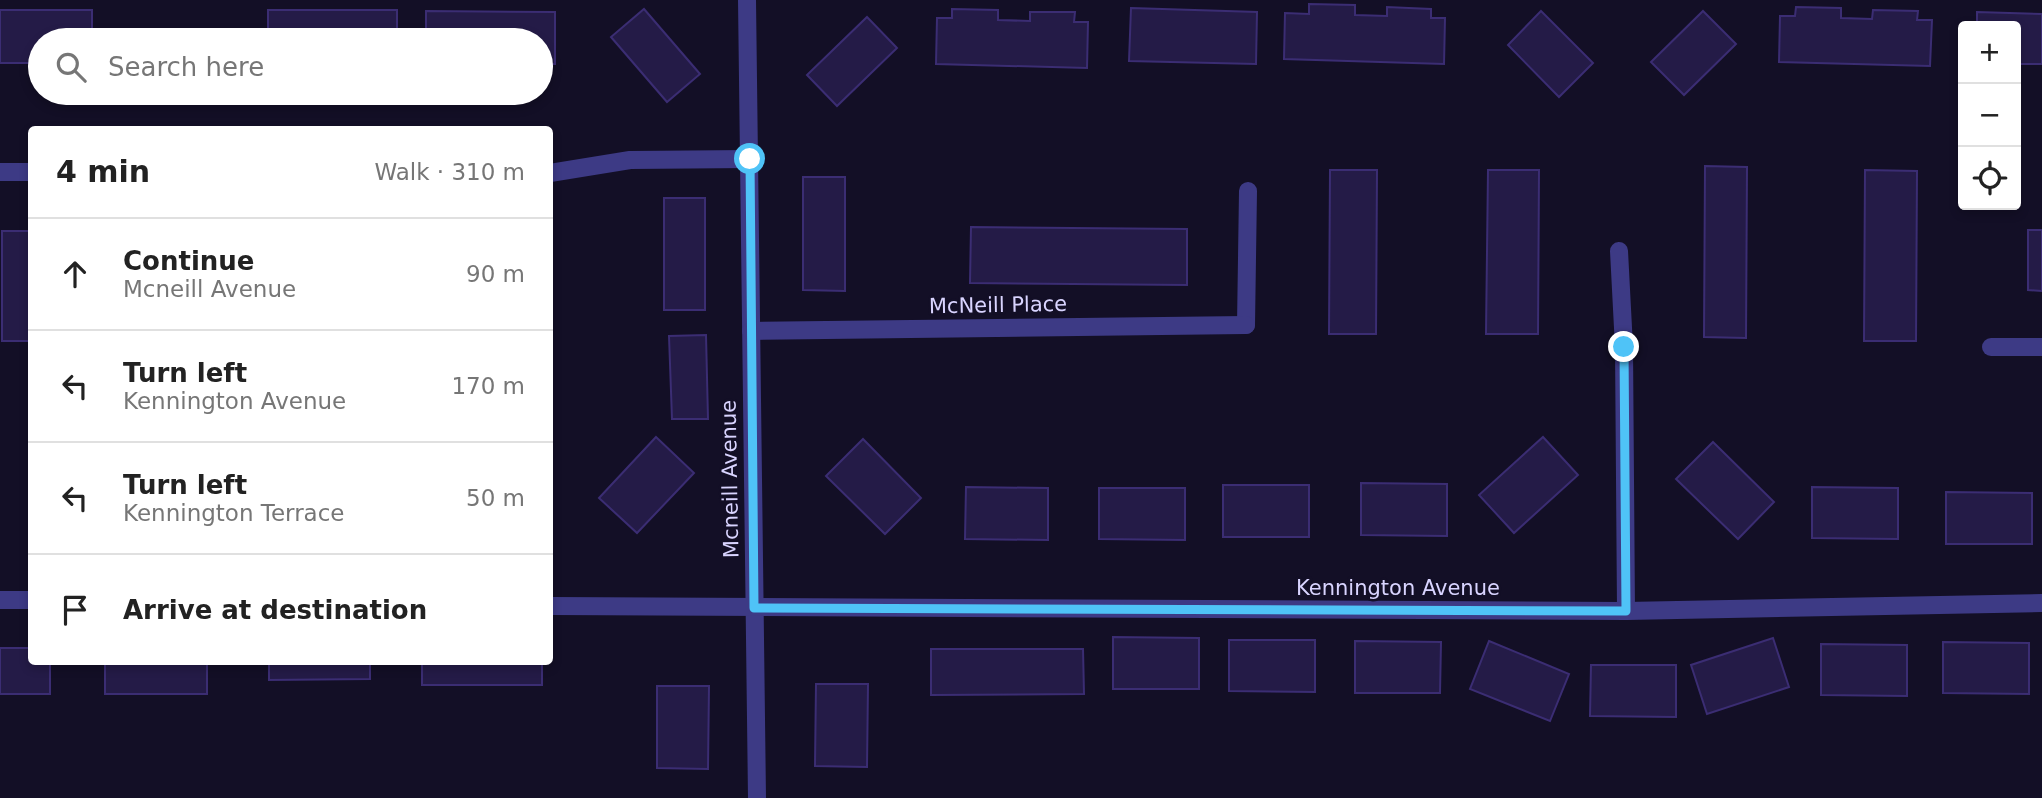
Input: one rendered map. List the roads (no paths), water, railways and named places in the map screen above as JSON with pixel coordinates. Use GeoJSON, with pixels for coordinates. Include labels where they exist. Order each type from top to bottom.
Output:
{"type":"FeatureCollection","features":[{"type":"Feature","properties":{"kind":"street"},"geometry":{"type":"LineString","coordinates":[[553,173],[630,160],[750,159],[747,0]]}},
{"type":"Feature","properties":{"kind":"street","name":"Mcneill Avenue"},"geometry":{"type":"LineString","coordinates":[[750,159],[757,798]]}},
{"type":"Feature","properties":{"kind":"street"},"geometry":{"type":"LineString","coordinates":[[0,172],[28,172]]}},
{"type":"Feature","properties":{"kind":"street","name":"McNeill Place"},"geometry":{"type":"LineString","coordinates":[[751,331],[1246,325],[1248,191]]}},
{"type":"Feature","properties":{"kind":"street"},"geometry":{"type":"LineString","coordinates":[[1619,251],[1624,347],[1626,611]]}},
{"type":"Feature","properties":{"kind":"street"},"geometry":{"type":"LineString","coordinates":[[1991,347],[2042,347]]}},
{"type":"Feature","properties":{"kind":"street"},"geometry":{"type":"LineString","coordinates":[[0,600],[28,600]]}},
{"type":"Feature","properties":{"kind":"street","name":"Kennington Avenue"},"geometry":{"type":"LineString","coordinates":[[553,606],[1626,611],[2042,603]]}}]}
